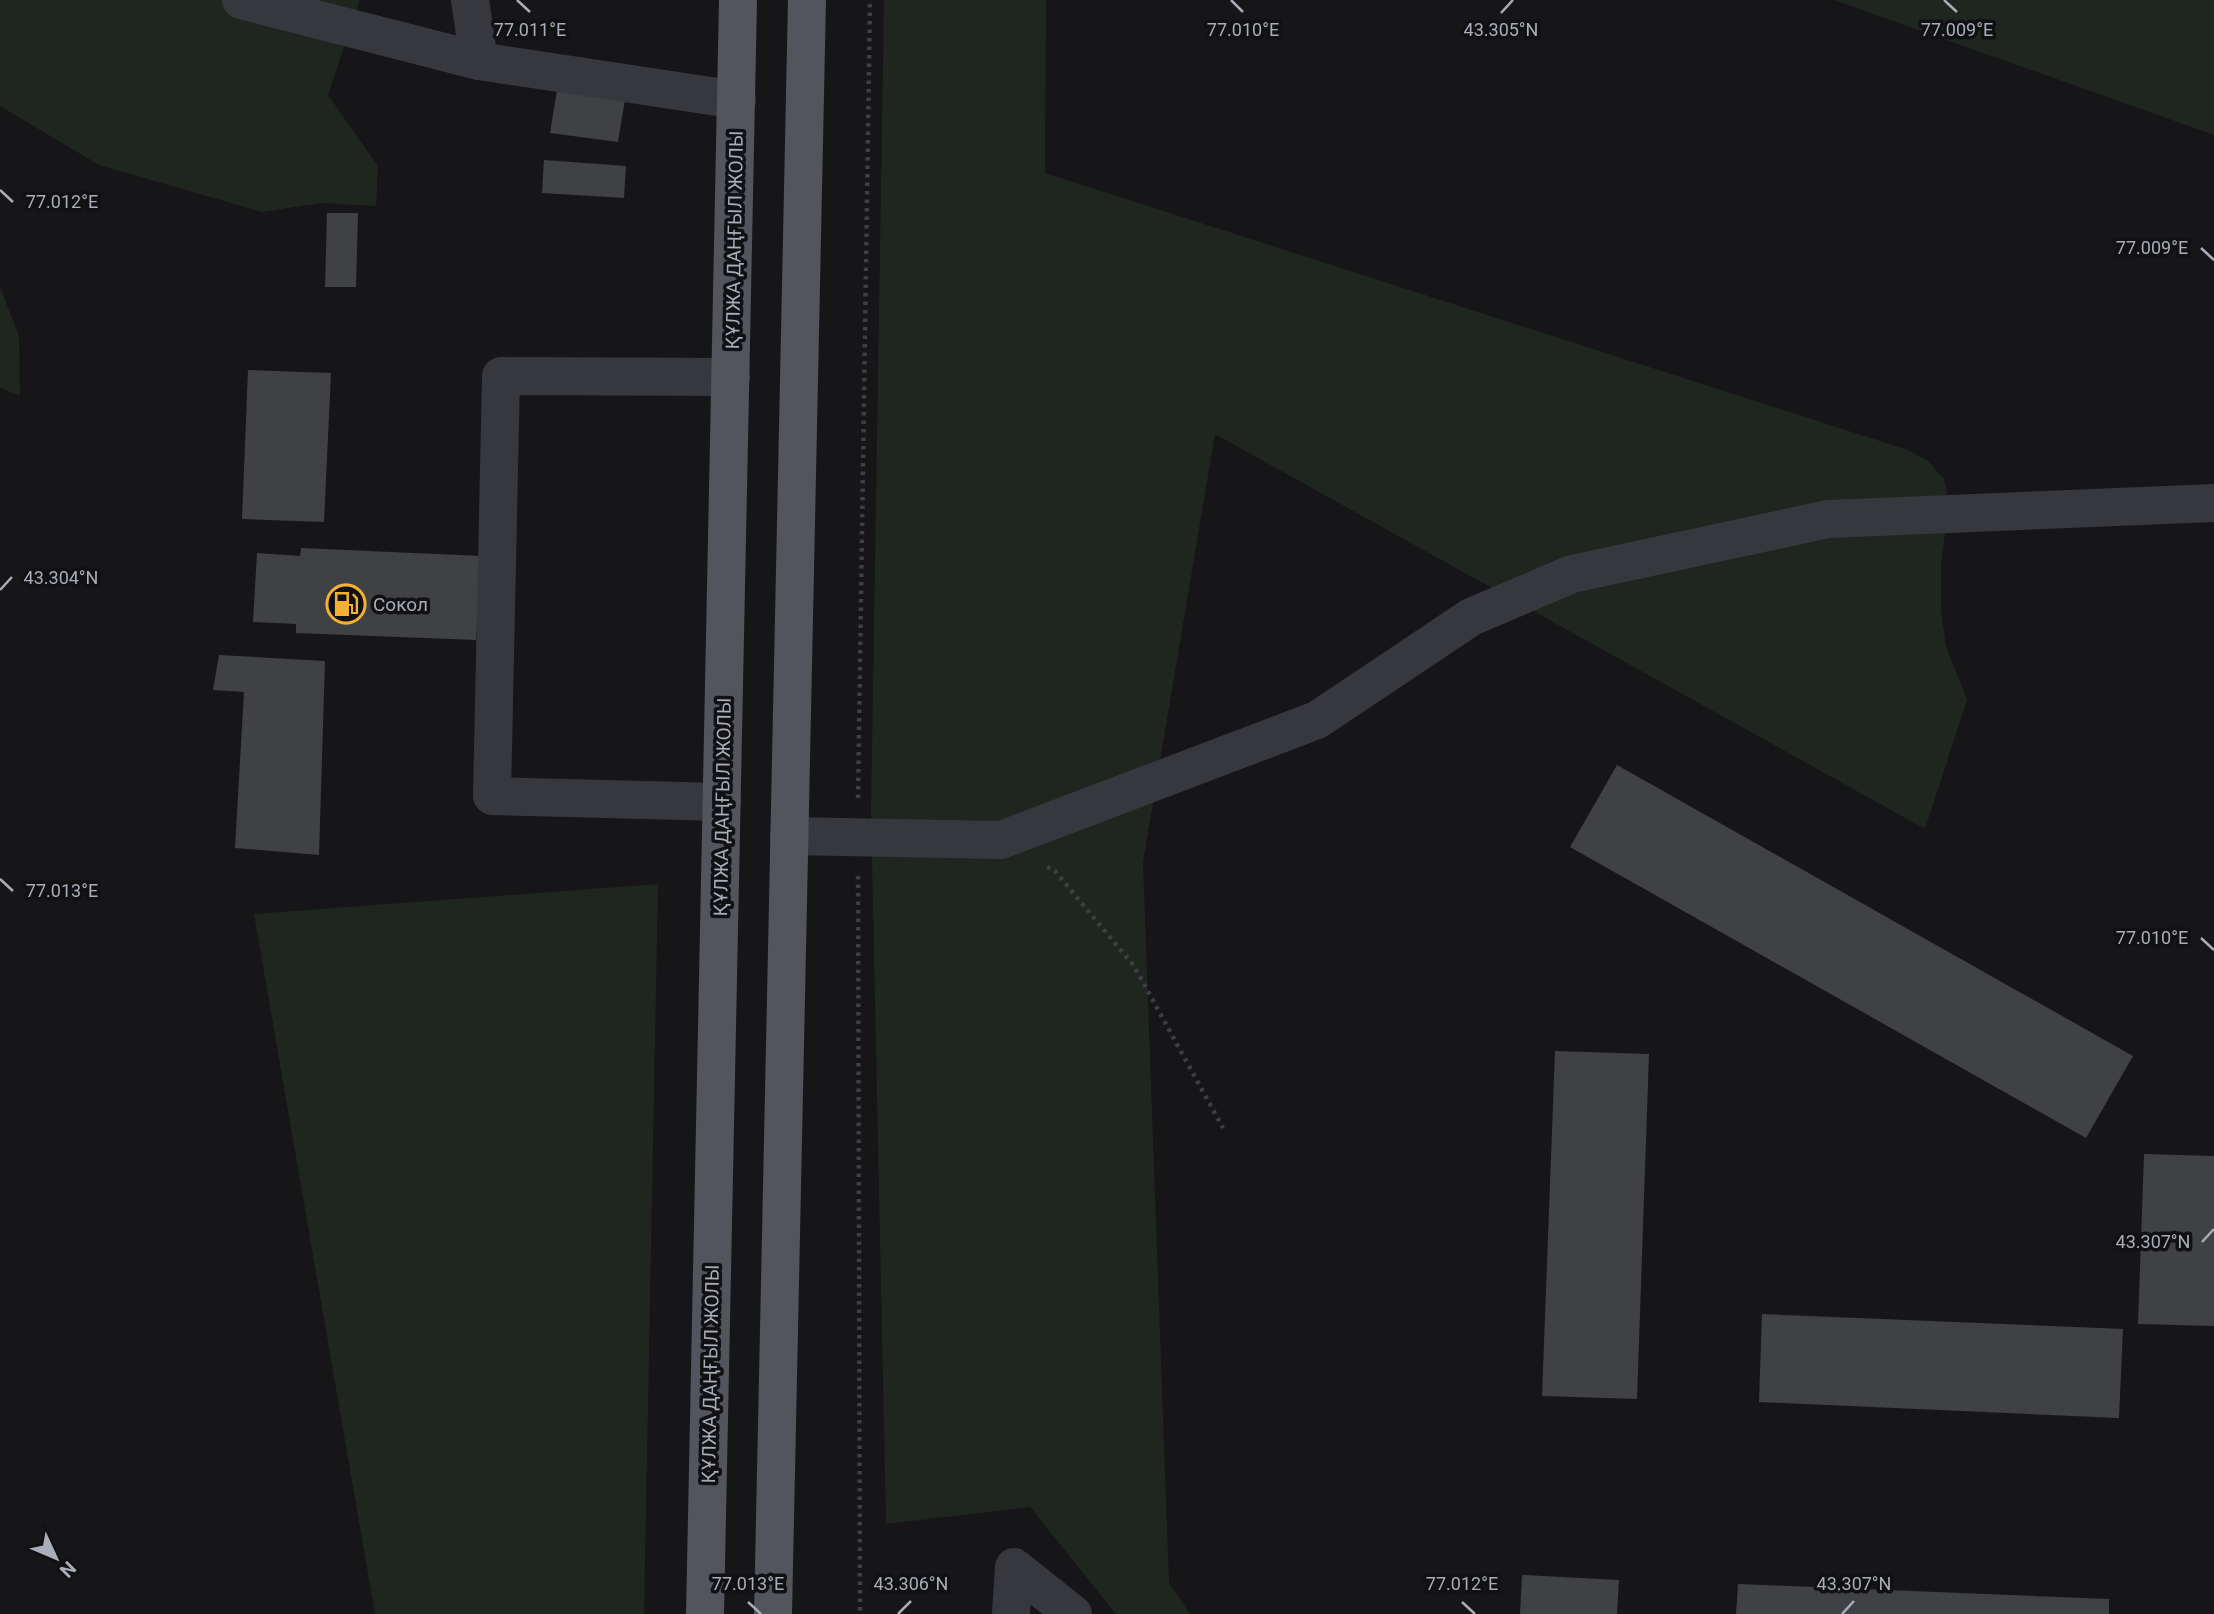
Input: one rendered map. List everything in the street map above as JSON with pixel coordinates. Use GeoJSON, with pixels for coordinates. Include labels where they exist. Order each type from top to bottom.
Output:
{"type":"FeatureCollection","features":[{"type":"Feature","properties":{"kind":"main road","name":"ҚҰЛЖА ДАҢҒЫЛ ЖОЛЫ"},"geometry":{"type":"LineString","coordinates":[[705,1614],[738,0]]}},
{"type":"Feature","properties":{"kind":"main road"},"geometry":{"type":"LineString","coordinates":[[773,1614],[807,0]]}},
{"type":"Feature","properties":{"kind":"lane"},"geometry":{"type":"LineString","coordinates":[[241,0],[479,61],[737,100]]}},
{"type":"Feature","properties":{"kind":"lane"},"geometry":{"type":"LineString","coordinates":[[470,0],[479,61]]}},
{"type":"Feature","properties":{"kind":"lane"},"geometry":{"type":"LineString","coordinates":[[722,802],[492,796],[492,782],[501,376],[731,377]]}},
{"type":"Feature","properties":{"kind":"lane"},"geometry":{"type":"LineString","coordinates":[[789,836],[1000,840],[1317,720],[1471,617],[1572,574],[1828,519],[2214,503]]}},
{"type":"Feature","properties":{"kind":"lane"},"geometry":{"type":"LineString","coordinates":[[1011,1614],[1014,1567],[1073,1614]]}},
{"type":"Feature","properties":{"kind":"path"},"geometry":{"type":"LineString","coordinates":[[1000,840],[1055,871],[1134,966],[1223,1128]]}},
{"type":"Feature","properties":{"kind":"shaded area"},"geometry":{"type":"Polygon","coordinates":[[[0,0],[360,0],[328,95],[378,166],[376,206],[321,203],[262,212],[99,165],[0,106],[0,0]]]}},
{"type":"Feature","properties":{"kind":"shaded area"},"geometry":{"type":"Polygon","coordinates":[[[884,0],[1046,0],[1045,173],[1908,450],[1928,461],[1944,479],[1949,507],[1941,562],[1941,610],[1946,646],[1967,700],[1925,829],[1215,434],[1143,862],[1169,1583],[1190,1614],[1116,1614],[1030,1507],[886,1524],[871,812],[884,0]]]}},
{"type":"Feature","properties":{"kind":"shaded area"},"geometry":{"type":"Polygon","coordinates":[[[1834,0],[2214,0],[2214,135],[1834,0]]]}},
{"type":"Feature","properties":{"kind":"shaded area"},"geometry":{"type":"Polygon","coordinates":[[[0,287],[19,336],[20,396],[0,388],[0,287]]]}},
{"type":"Feature","properties":{"kind":"shaded area"},"geometry":{"type":"Polygon","coordinates":[[[658,884],[644,1614],[375,1614],[254,914],[658,884]]]}},
{"type":"Feature","properties":{"kind":"building"},"geometry":{"type":"Polygon","coordinates":[[[557,90],[625,99],[618,142],[550,133],[557,90]]]}},
{"type":"Feature","properties":{"kind":"building"},"geometry":{"type":"Polygon","coordinates":[[[544,160],[626,166],[624,198],[542,193],[544,160]]]}},
{"type":"Feature","properties":{"kind":"building"},"geometry":{"type":"Polygon","coordinates":[[[327,213],[358,213],[356,287],[325,287],[327,213]]]}},
{"type":"Feature","properties":{"kind":"building"},"geometry":{"type":"Polygon","coordinates":[[[248,370],[331,373],[324,522],[242,519],[248,370]]]}},
{"type":"Feature","properties":{"kind":"building"},"geometry":{"type":"Polygon","coordinates":[[[301,548],[481,556],[476,640],[296,633],[296,624],[253,622],[257,553],[300,556],[301,548]]]}},
{"type":"Feature","properties":{"kind":"building"},"geometry":{"type":"Polygon","coordinates":[[[219,655],[325,661],[319,855],[235,848],[244,692],[213,690],[219,655]]]}},
{"type":"Feature","properties":{"kind":"building"},"geometry":{"type":"Polygon","coordinates":[[[1617,765],[2133,1056],[2086,1138],[1570,847],[1617,765]]]}},
{"type":"Feature","properties":{"kind":"building"},"geometry":{"type":"Polygon","coordinates":[[[1555,1051],[1649,1054],[1637,1399],[1542,1396],[1555,1051]]]}},
{"type":"Feature","properties":{"kind":"building"},"geometry":{"type":"Polygon","coordinates":[[[2144,1154],[2214,1156],[2214,1326],[2138,1324],[2144,1154]]]}},
{"type":"Feature","properties":{"kind":"building"},"geometry":{"type":"Polygon","coordinates":[[[1762,1314],[2123,1329],[2119,1418],[1759,1402],[1762,1314]]]}},
{"type":"Feature","properties":{"kind":"building"},"geometry":{"type":"Polygon","coordinates":[[[1522,1575],[1619,1580],[1617,1614],[1520,1614],[1522,1575]]]}},
{"type":"Feature","properties":{"kind":"building"},"geometry":{"type":"Polygon","coordinates":[[[1738,1584],[2109,1599],[2109,1614],[1736,1614],[1738,1584]]]}},
{"type":"Feature","properties":{"kind":"place","name":"Сокол"},"geometry":{"type":"Point","coordinates":[346,604]}}]}
